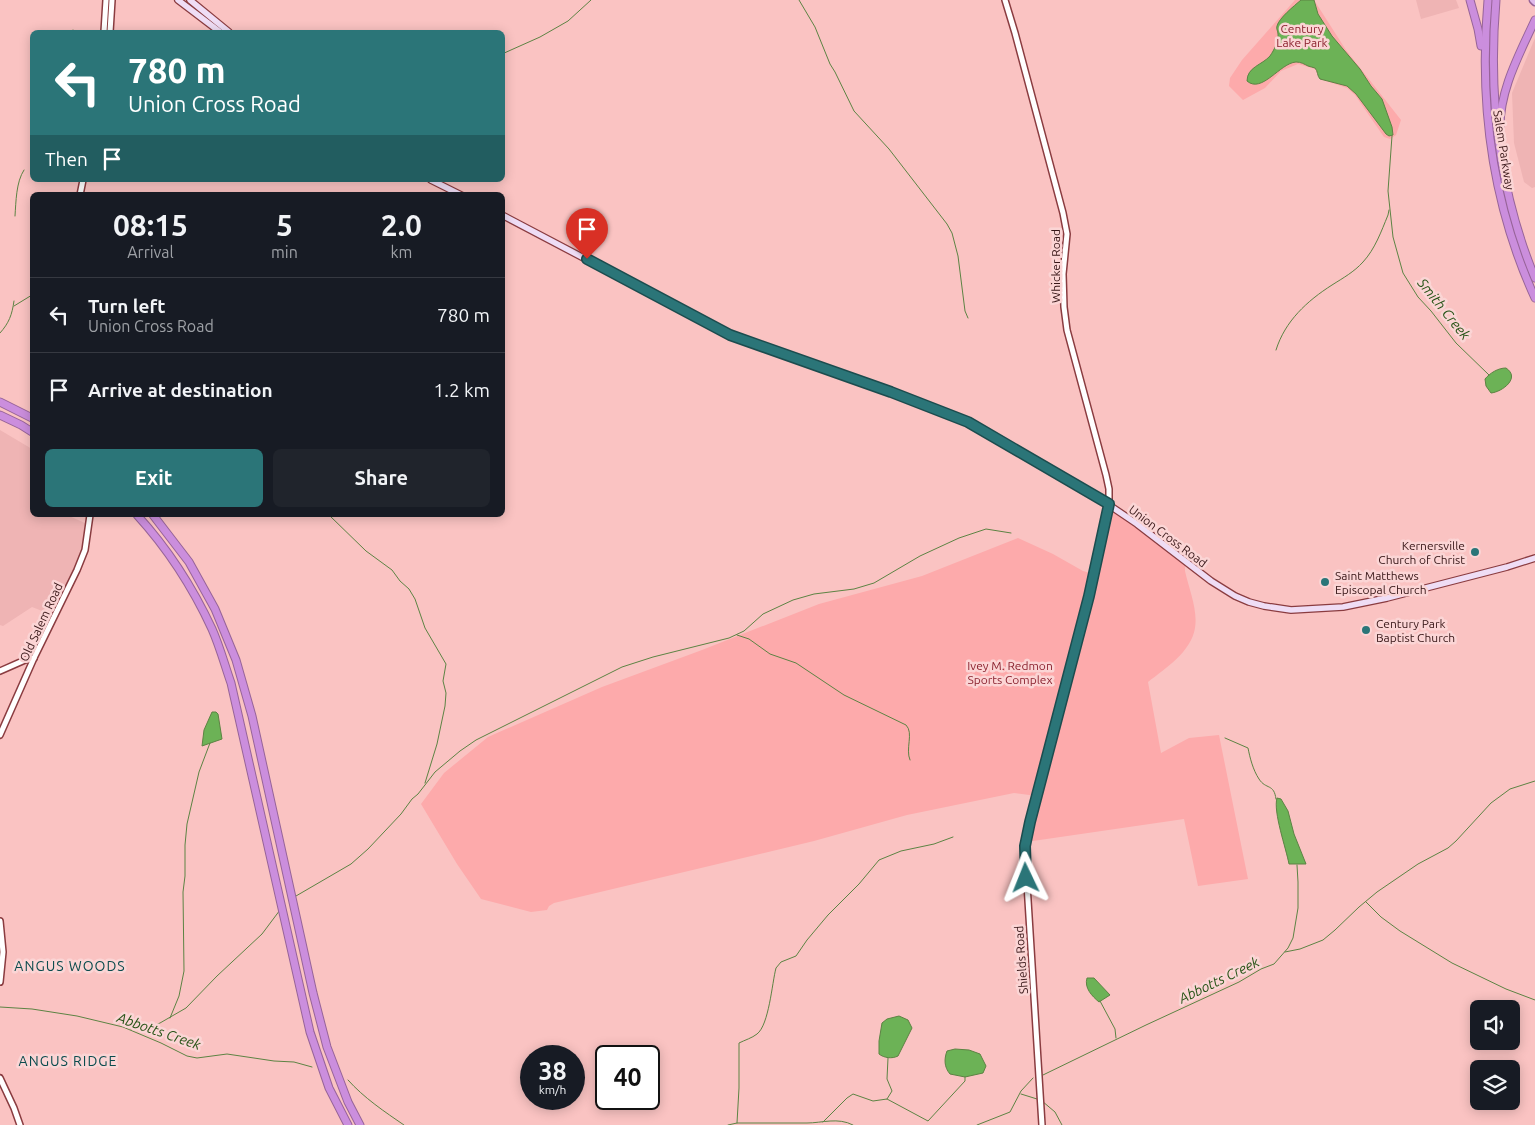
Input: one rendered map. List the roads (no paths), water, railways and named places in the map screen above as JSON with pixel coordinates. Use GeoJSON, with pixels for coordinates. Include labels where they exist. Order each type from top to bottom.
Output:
{"type":"FeatureCollection","features":[{"type":"Feature","properties":{"kind":"highway"},"geometry":{"type":"LineString","coordinates":[[1470,0],[1478,28],[1484,82]]}},
{"type":"Feature","properties":{"kind":"highway","name":"Salem Parkway"},"geometry":{"type":"LineString","coordinates":[[1488,0],[1484,45],[1484,82],[1489,136],[1498,190],[1513,242],[1535,298]]}},
{"type":"Feature","properties":{"kind":"highway","name":"Salem Parkway"},"geometry":{"type":"LineString","coordinates":[[1496,0],[1492,46],[1492,82],[1497,135],[1515,222],[1535,278]]}},
{"type":"Feature","properties":{"kind":"highway"},"geometry":{"type":"LineString","coordinates":[[1503,170],[1500,125],[1504,97],[1513,70],[1535,20]]}},
{"type":"Feature","properties":{"kind":"highway"},"geometry":{"type":"LineString","coordinates":[[0,402],[30,417]]}},
{"type":"Feature","properties":{"kind":"highway"},"geometry":{"type":"LineString","coordinates":[[0,415],[30,431]]}},
{"type":"Feature","properties":{"kind":"highway"},"geometry":{"type":"LineString","coordinates":[[138,517],[154,534],[187,581],[212,630],[232,684],[310,1032],[329,1088],[348,1125]]}},
{"type":"Feature","properties":{"kind":"highway"},"geometry":{"type":"LineString","coordinates":[[155,517],[190,562],[215,609],[236,660],[252,716],[313,993],[327,1047],[348,1102],[360,1125]]}},
{"type":"Feature","properties":{"kind":"main road"},"geometry":{"type":"LineString","coordinates":[[178,0],[217,30]]}},
{"type":"Feature","properties":{"kind":"main road"},"geometry":{"type":"LineString","coordinates":[[190,0],[227,30]]}},
{"type":"Feature","properties":{"kind":"main road"},"geometry":{"type":"LineString","coordinates":[[436,182],[455,192]]}},
{"type":"Feature","properties":{"kind":"main road","name":"Union Cross Road"},"geometry":{"type":"LineString","coordinates":[[505,216],[730,335],[891,392],[968,422],[1109,504],[1211,581],[1235,596],[1249,602],[1291,610],[1343,607],[1387,598],[1535,558]]}},
{"type":"Feature","properties":{"kind":"street"},"geometry":{"type":"LineString","coordinates":[[104,30],[106,0]]}},
{"type":"Feature","properties":{"kind":"street"},"geometry":{"type":"LineString","coordinates":[[110,30],[112,0]]}},
{"type":"Feature","properties":{"kind":"street","name":"Whicker Road"},"geometry":{"type":"LineString","coordinates":[[1005,0],[1063,213],[1067,234],[1063,274],[1067,330],[1108,483],[1109,504]]}},
{"type":"Feature","properties":{"kind":"street","name":"Shields Road"},"geometry":{"type":"LineString","coordinates":[[1042,1125],[1025,846],[1089,596],[1109,504]]}},
{"type":"Feature","properties":{"kind":"street","name":"Old Salem Road"},"geometry":{"type":"LineString","coordinates":[[0,735],[34,658],[77,570],[85,550],[90,517]]}},
{"type":"Feature","properties":{"kind":"street"},"geometry":{"type":"LineString","coordinates":[[0,671],[34,658]]}},
{"type":"Feature","properties":{"kind":"street"},"geometry":{"type":"LineString","coordinates":[[0,921],[3,952],[0,982]]}},
{"type":"Feature","properties":{"kind":"street"},"geometry":{"type":"LineString","coordinates":[[0,1078],[20,1125]]}},
{"type":"Feature","properties":{"kind":"waterway"},"geometry":{"type":"LineString","coordinates":[[505,53],[540,37],[568,21],[591,0]]}},
{"type":"Feature","properties":{"kind":"waterway"},"geometry":{"type":"LineString","coordinates":[[799,0],[815,27],[830,64],[854,111],[889,149],[952,233],[958,256],[965,311],[968,318]]}},
{"type":"Feature","properties":{"kind":"waterway","name":"Smith Creek"},"geometry":{"type":"LineString","coordinates":[[1392,136],[1388,191],[1393,237],[1403,273],[1418,297],[1456,343],[1489,375]]}},
{"type":"Feature","properties":{"kind":"waterway"},"geometry":{"type":"LineString","coordinates":[[15,216],[18,186],[24,170]]}},
{"type":"Feature","properties":{"kind":"waterway"},"geometry":{"type":"LineString","coordinates":[[1276,350],[1285,330],[1298,313],[1314,298],[1348,275],[1363,262],[1371,252],[1389,210]]}},
{"type":"Feature","properties":{"kind":"waterway"},"geometry":{"type":"LineString","coordinates":[[14,306],[30,296]]}},
{"type":"Feature","properties":{"kind":"waterway"},"geometry":{"type":"LineString","coordinates":[[0,333],[10,318],[14,301]]}},
{"type":"Feature","properties":{"kind":"waterway"},"geometry":{"type":"LineString","coordinates":[[331,517],[366,551],[392,570],[409,589],[415,599],[425,628],[446,664],[443,681],[446,693],[445,706],[437,744],[425,783]]}},
{"type":"Feature","properties":{"kind":"waterway"},"geometry":{"type":"LineString","coordinates":[[296,896],[351,864],[401,814],[435,772],[476,740],[622,667],[653,657],[729,638],[744,631],[763,614],[793,600],[814,594],[854,589],[874,583],[920,556],[959,538],[986,529],[1011,533]]}},
{"type":"Feature","properties":{"kind":"waterway"},"geometry":{"type":"LineString","coordinates":[[737,635],[749,639],[770,654],[796,663],[844,695],[906,725],[909,732],[908,751],[910,760]]}},
{"type":"Feature","properties":{"kind":"waterway"},"geometry":{"type":"LineString","coordinates":[[1225,738],[1248,748],[1257,775],[1264,785],[1272,789],[1276,799]]}},
{"type":"Feature","properties":{"kind":"waterway"},"geometry":{"type":"LineString","coordinates":[[170,1018],[179,996],[184,971],[183,892],[187,824],[199,772],[210,743]]}},
{"type":"Feature","properties":{"kind":"waterway","name":"Abbotts Creek"},"geometry":{"type":"LineString","coordinates":[[1285,952],[1300,949],[1323,940],[1377,892],[1418,864],[1448,848],[1491,803],[1510,789],[1535,781]]}},
{"type":"Feature","properties":{"kind":"waterway"},"geometry":{"type":"LineString","coordinates":[[737,1123],[739,1043],[757,1034],[761,1029],[767,1013],[776,968],[781,962],[796,956],[828,915],[859,884],[879,860],[901,851],[934,844],[953,837]]}},
{"type":"Feature","properties":{"kind":"waterway","name":"Abbotts Creek"},"geometry":{"type":"LineString","coordinates":[[1043,1075],[1274,964],[1288,948],[1293,938],[1298,908],[1297,865]]}},
{"type":"Feature","properties":{"kind":"waterway"},"geometry":{"type":"LineString","coordinates":[[1366,902],[1381,917],[1400,931],[1452,963],[1506,989],[1535,1000]]}},
{"type":"Feature","properties":{"kind":"waterway"},"geometry":{"type":"LineString","coordinates":[[131,1029],[151,1027],[186,1008],[262,934],[280,910]]}},
{"type":"Feature","properties":{"kind":"waterway"},"geometry":{"type":"LineString","coordinates":[[1100,1001],[1115,1029],[1116,1038]]}},
{"type":"Feature","properties":{"kind":"waterway","name":"Abbotts Creek"},"geometry":{"type":"LineString","coordinates":[[0,1007],[32,1009],[77,1016],[123,1027],[187,1056],[197,1058],[227,1054],[294,1062],[312,1067]]}},
{"type":"Feature","properties":{"kind":"waterway"},"geometry":{"type":"LineString","coordinates":[[887,1099],[892,1091],[887,1079],[888,1058]]}},
{"type":"Feature","properties":{"kind":"waterway"},"geometry":{"type":"LineString","coordinates":[[823,1122],[853,1094],[873,1101],[887,1099],[928,1121],[965,1081],[965,1077]]}},
{"type":"Feature","properties":{"kind":"waterway","name":"Abbotts Creek"},"geometry":{"type":"LineString","coordinates":[[977,1125],[1010,1112],[1021,1091],[1033,1078]]}},
{"type":"Feature","properties":{"kind":"waterway","name":"Abbotts Creek"},"geometry":{"type":"LineString","coordinates":[[348,1080],[368,1099],[404,1125]]}},
{"type":"Feature","properties":{"kind":"waterway"},"geometry":{"type":"LineString","coordinates":[[1021,1094],[1037,1099]]}},
{"type":"Feature","properties":{"kind":"waterway"},"geometry":{"type":"LineString","coordinates":[[1042,1101],[1055,1112],[1062,1125]]}},
{"type":"Feature","properties":{"kind":"waterway","name":"Abbotts Creek"},"geometry":{"type":"LineString","coordinates":[[728,1125],[737,1123],[836,1121],[853,1125]]}},
{"type":"Feature","properties":{"kind":"place","name":"Kernersville Church of Christ"},"geometry":{"type":"Point","coordinates":[1475,552]}},
{"type":"Feature","properties":{"kind":"place","name":"Saint Matthews Episcopal Church"},"geometry":{"type":"Point","coordinates":[1325,582]}},
{"type":"Feature","properties":{"kind":"place","name":"Century Park Baptist Church"},"geometry":{"type":"Point","coordinates":[1366,630]}},
{"type":"Feature","properties":{"kind":"district","name":"ANGUS WOODS"},"geometry":{"type":"Point","coordinates":[70,966]}},
{"type":"Feature","properties":{"kind":"district","name":"ANGUS RIDGE"},"geometry":{"type":"Point","coordinates":[68,1061]}},
{"type":"Feature","properties":{"kind":"park label","name":"Century Lake Park"},"geometry":{"type":"Point","coordinates":[1302,35]}},
{"type":"Feature","properties":{"kind":"park label","name":"Ivey M. Redmon Sports Complex"},"geometry":{"type":"Point","coordinates":[1010,672]}}]}
